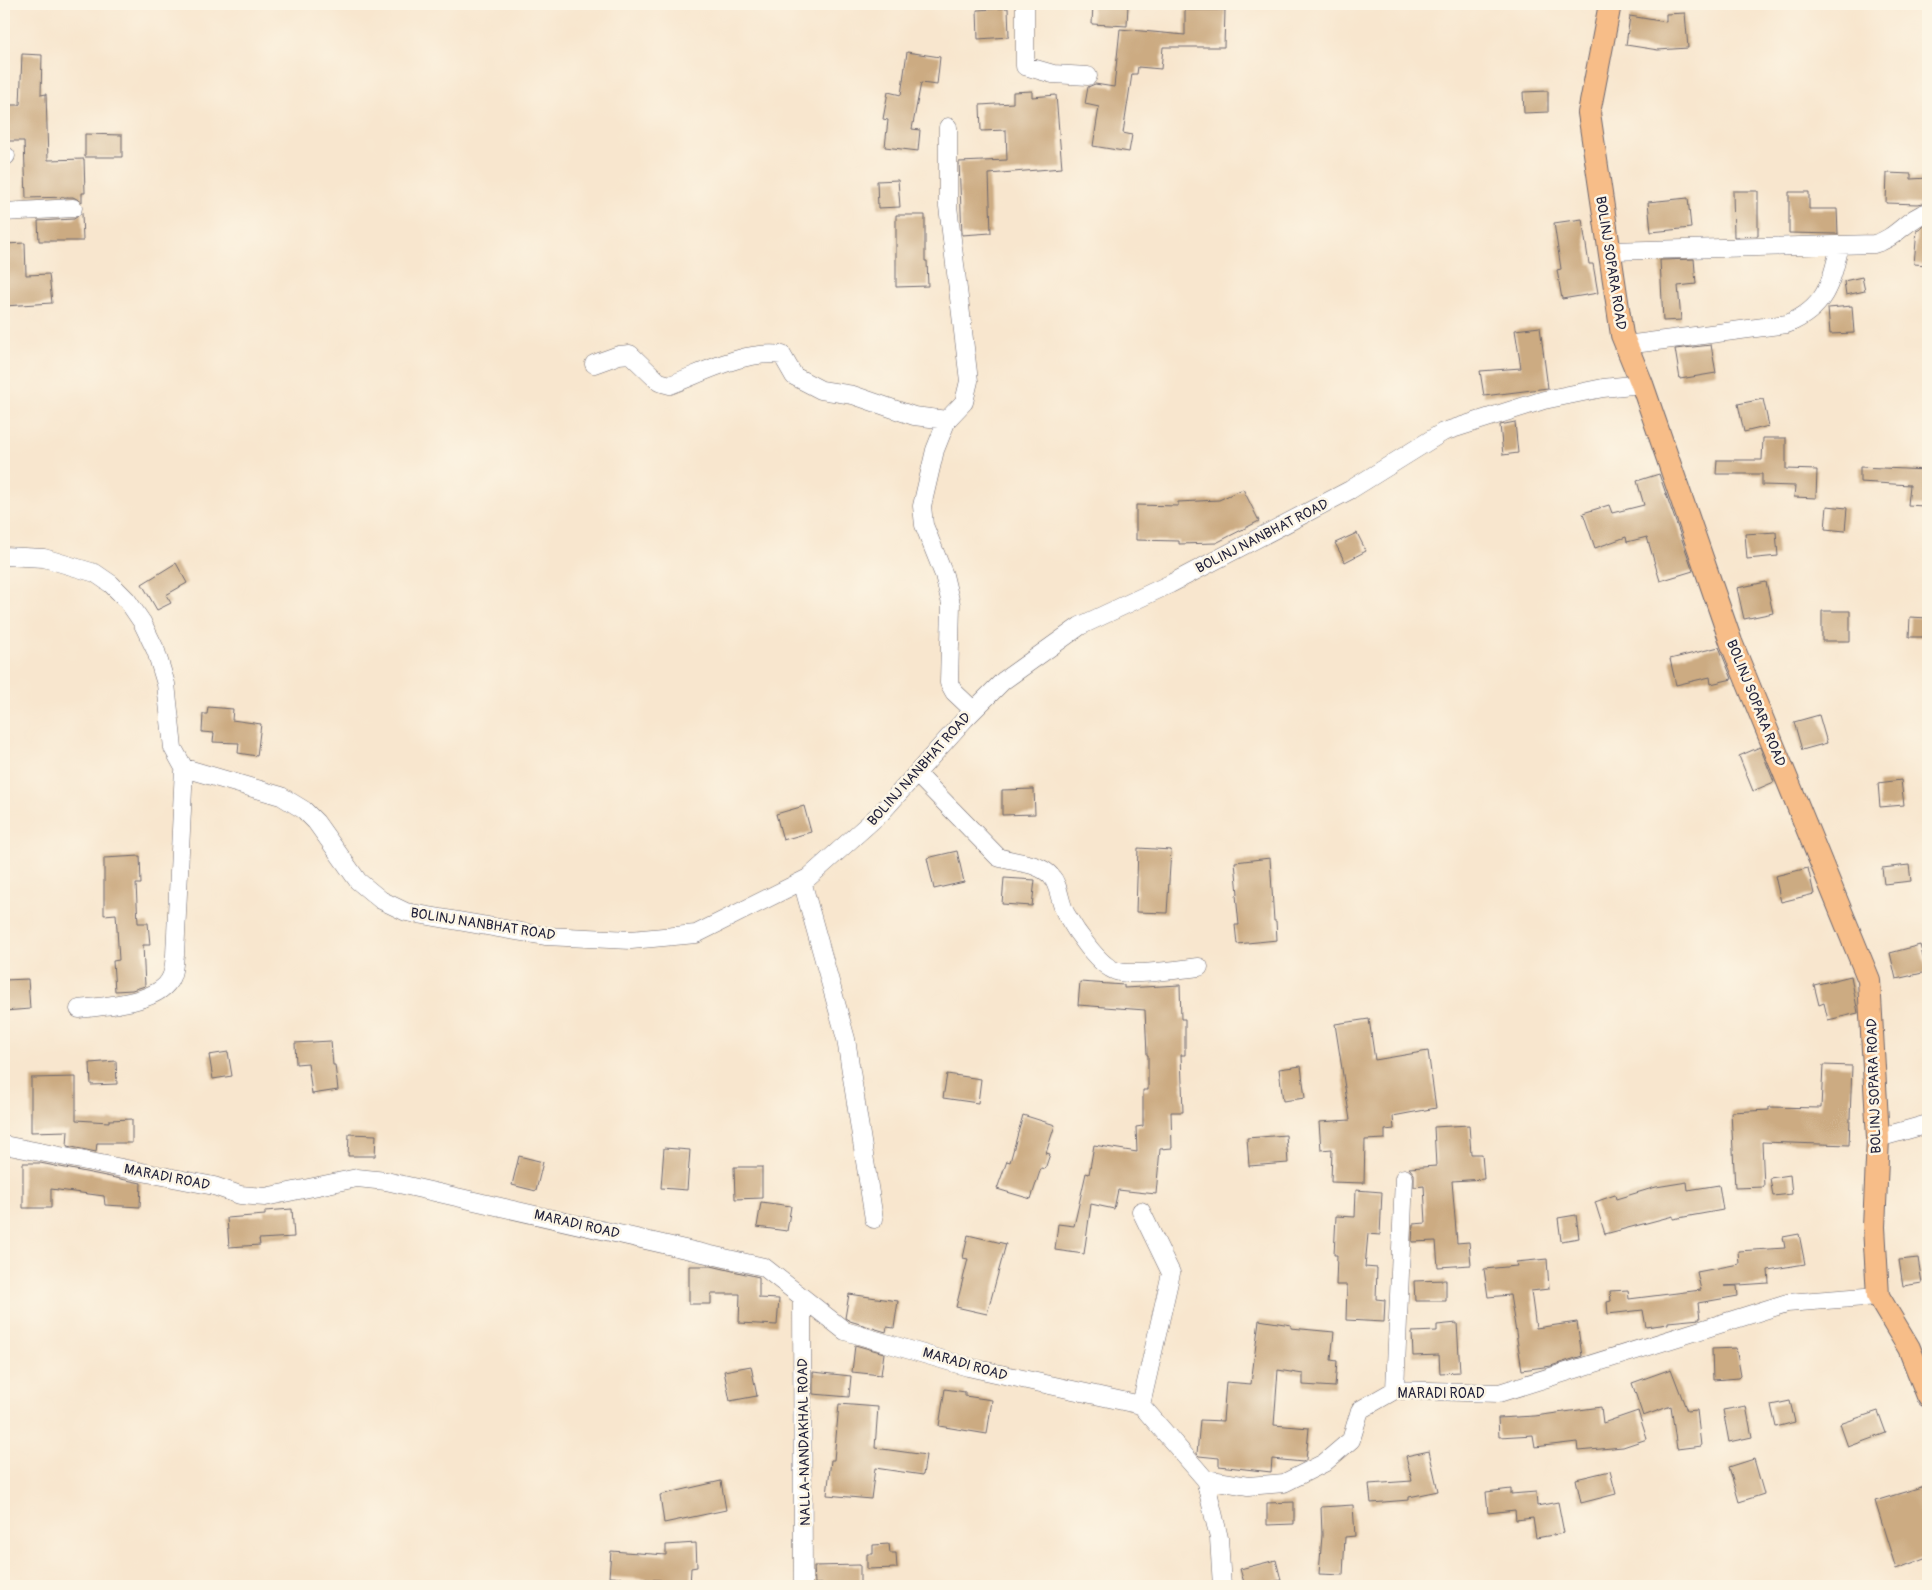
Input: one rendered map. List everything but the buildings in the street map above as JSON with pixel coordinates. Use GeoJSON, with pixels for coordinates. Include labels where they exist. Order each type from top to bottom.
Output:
{"type":"FeatureCollection","features":[{"type":"Feature","properties":{"kind":"main road","name":"BOLINJ SOPARA ROAD"},"geometry":{"type":"LineString","coordinates":[[1610,4],[1589,113],[1622,335],[1642,384],[1731,642],[1869,980],[1878,1138],[1874,1227],[1878,1296],[1909,1348],[1928,1396]]}},
{"type":"Feature","properties":{"kind":"street"},"geometry":{"type":"LineString","coordinates":[[1025,4],[1025,66],[1053,74],[1088,76]]}},
{"type":"Feature","properties":{"kind":"street"},"geometry":{"type":"LineString","coordinates":[[948,127],[948,206],[969,382],[964,402],[947,420],[935,450],[922,516],[944,575],[951,604],[950,683],[954,692],[973,710]]}},
{"type":"Feature","properties":{"kind":"street"},"geometry":{"type":"LineString","coordinates":[[4,212],[73,208]]}},
{"type":"Feature","properties":{"kind":"street"},"geometry":{"type":"LineString","coordinates":[[1610,251],[1874,244],[1886,241],[1914,219],[1928,212]]}},
{"type":"Feature","properties":{"kind":"street"},"geometry":{"type":"LineString","coordinates":[[1626,345],[1787,324],[1800,318],[1810,312],[1828,289],[1840,245]]}},
{"type":"Feature","properties":{"kind":"street"},"geometry":{"type":"LineString","coordinates":[[594,364],[619,355],[630,354],[659,382],[670,385],[750,355],[766,353],[782,355],[794,376],[822,390],[853,395],[914,416],[947,420]]}},
{"type":"Feature","properties":{"kind":"street","name":"BOLINJ NANBHAT ROAD"},"geometry":{"type":"LineString","coordinates":[[184,768],[281,796],[304,810],[316,822],[358,881],[381,900],[406,912],[545,936],[631,940],[696,934],[802,881],[850,843],[917,774],[973,710],[1002,681],[1080,626],[1170,584],[1350,490],[1443,432],[1544,400],[1603,388],[1642,384]]}},
{"type":"Feature","properties":{"kind":"street"},"geometry":{"type":"LineString","coordinates":[[4,556],[44,558],[94,573],[111,584],[127,600],[142,622],[156,651],[166,684],[174,748],[184,768],[175,955],[171,978],[159,992],[134,1001],[79,1010]]}},
{"type":"Feature","properties":{"kind":"street"},"geometry":{"type":"LineString","coordinates":[[917,774],[998,857],[1011,862],[1041,868],[1050,875],[1056,884],[1066,914],[1102,963],[1116,971],[1131,973],[1200,967]]}},
{"type":"Feature","properties":{"kind":"street"},"geometry":{"type":"LineString","coordinates":[[802,881],[846,1039],[874,1219]]}},
{"type":"Feature","properties":{"kind":"street"},"geometry":{"type":"LineString","coordinates":[[1878,1138],[1928,1124]]}},
{"type":"Feature","properties":{"kind":"street","name":"MARADI ROAD"},"geometry":{"type":"LineString","coordinates":[[4,1145],[214,1186],[240,1195],[264,1197],[357,1178],[386,1181],[764,1267],[844,1331],[968,1367],[1140,1405]]}},
{"type":"Feature","properties":{"kind":"street"},"geometry":{"type":"LineString","coordinates":[[1395,1390],[1404,1178]]}},
{"type":"Feature","properties":{"kind":"street"},"geometry":{"type":"LineString","coordinates":[[1141,1212],[1171,1273],[1140,1405],[1205,1479],[1219,1538],[1222,1586]]}},
{"type":"Feature","properties":{"kind":"street","name":"MARADI ROAD"},"geometry":{"type":"LineString","coordinates":[[1205,1479],[1248,1486],[1284,1482],[1324,1463],[1351,1440],[1360,1410],[1395,1390],[1499,1393],[1787,1303],[1878,1296]]}},
{"type":"Feature","properties":{"kind":"street","name":"NALLA-NANDAKHAL ROAD"},"geometry":{"type":"LineString","coordinates":[[802,1297],[803,1586]]}}]}
